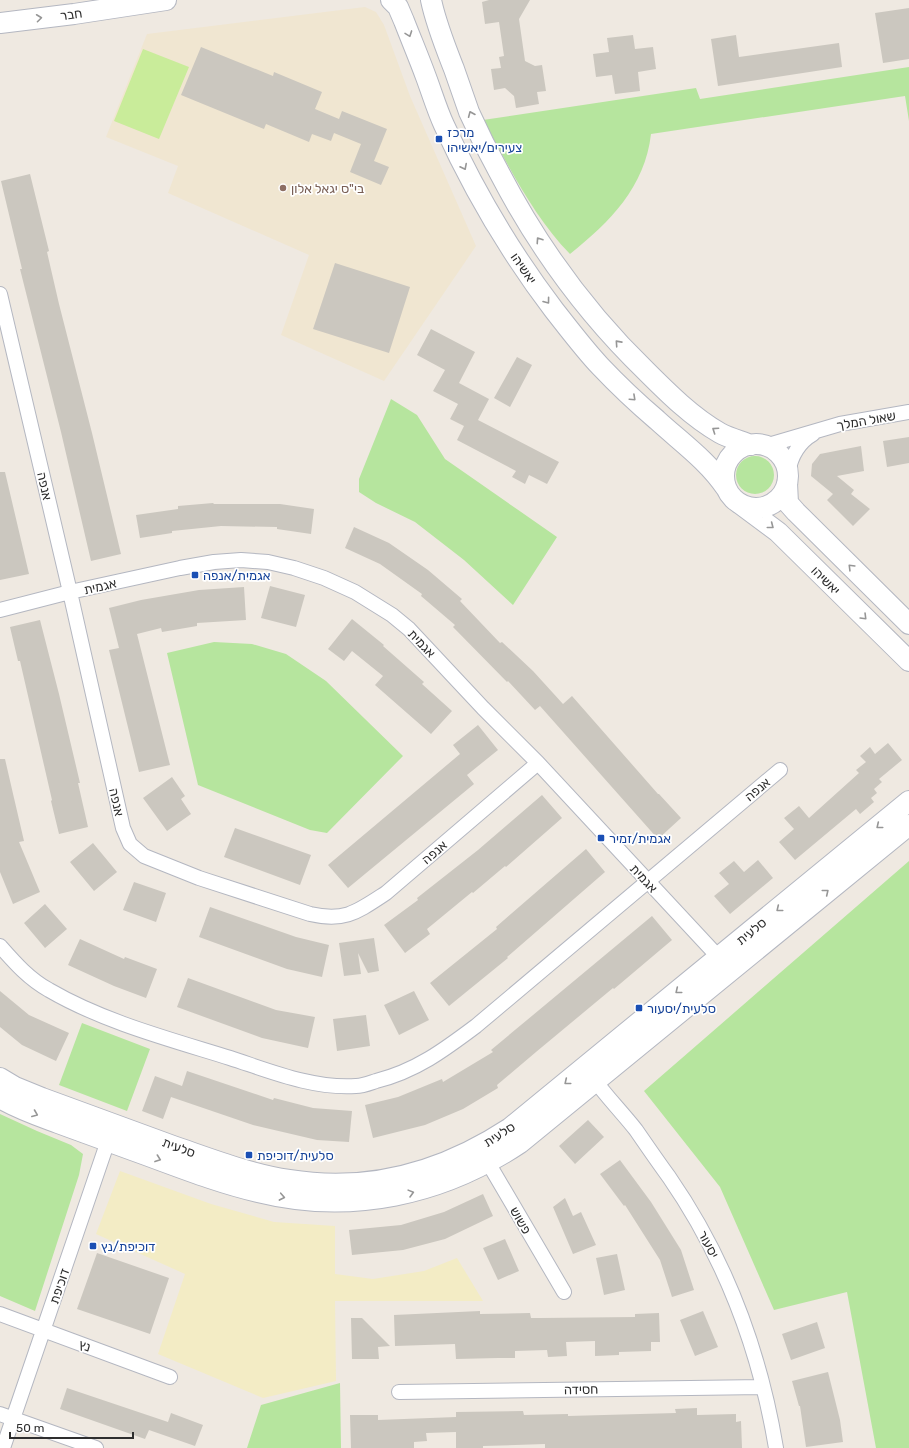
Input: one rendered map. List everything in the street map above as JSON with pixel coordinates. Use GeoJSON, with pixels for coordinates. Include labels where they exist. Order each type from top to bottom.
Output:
{"type":"FeatureCollection","features":[{"type":"Feature","properties":{"kind":"street","name":"חבר"},"geometry":{"type":"LineString","coordinates":[[0,23],[74,14],[166,0]]}},
{"type":"Feature","properties":{"kind":"street","name":"יאשיהו"},"geometry":{"type":"LineString","coordinates":[[391,0],[398,7],[404,20],[443,124],[463,166],[509,246],[531,279],[567,327],[600,365],[657,420],[706,464],[719,477],[726,488]]}},
{"type":"Feature","properties":{"kind":"street"},"geometry":{"type":"LineString","coordinates":[[431,0],[439,32],[470,113],[510,192],[554,263],[589,309],[620,346],[676,399],[701,420],[720,434],[758,445],[773,450],[785,463],[787,478],[784,492],[777,500],[768,506],[759,508],[749,507],[739,503],[732,497],[726,488],[724,474],[728,460],[734,453],[742,448],[758,445]]}},
{"type":"Feature","properties":{"kind":"street","name":"אנפה"},"geometry":{"type":"LineString","coordinates":[[0,294],[70,592],[123,828],[130,844],[144,856],[199,878],[310,914],[327,918],[347,915],[364,907],[386,893],[538,763]]}},
{"type":"Feature","properties":{"kind":"street","name":"שאול המלך"},"geometry":{"type":"LineString","coordinates":[[758,445],[854,421],[909,412]]}},
{"type":"Feature","properties":{"kind":"street","name":"שאול המלך"},"geometry":{"type":"LineString","coordinates":[[787,478],[790,462],[796,449],[808,437],[824,428]]}},
{"type":"Feature","properties":{"kind":"street","name":"יאשיהו"},"geometry":{"type":"LineString","coordinates":[[787,478],[788,503],[909,624]]}},
{"type":"Feature","properties":{"kind":"street","name":"יאשיהו"},"geometry":{"type":"LineString","coordinates":[[739,503],[778,532],[909,661]]}},
{"type":"Feature","properties":{"kind":"street","name":"אגמית"},"geometry":{"type":"LineString","coordinates":[[0,610],[70,592],[180,568],[234,560],[268,562],[324,578],[354,592],[373,602],[409,629],[483,708],[538,763],[725,964]]}},
{"type":"Feature","properties":{"kind":"street","name":"אנפה"},"geometry":{"type":"LineString","coordinates":[[0,946],[21,970],[48,989],[82,1007],[159,1036],[297,1079],[328,1085],[357,1086],[390,1078],[417,1067],[445,1050],[476,1026],[780,770]]}},
{"type":"Feature","properties":{"kind":"street","name":"סלעית"},"geometry":{"type":"LineString","coordinates":[[0,1078],[15,1087],[42,1098],[111,1132],[237,1186],[286,1198],[343,1202],[374,1200],[406,1194],[440,1184],[472,1171],[483,1155],[520,1142],[590,1075],[725,964],[909,801]]}},
{"type":"Feature","properties":{"kind":"street","name":"סלעית"},"geometry":{"type":"LineString","coordinates":[[725,964],[909,825]]}},
{"type":"Feature","properties":{"kind":"street","name":"יסעור"},"geometry":{"type":"LineString","coordinates":[[590,1075],[635,1130],[670,1178],[722,1267],[755,1357],[770,1410],[776,1448]]}},
{"type":"Feature","properties":{"kind":"street","name":"סלעית"},"geometry":{"type":"LineString","coordinates":[[0,1098],[36,1115],[111,1132]]}},
{"type":"Feature","properties":{"kind":"street","name":"דוכיפת"},"geometry":{"type":"LineString","coordinates":[[3,1448],[7,1416],[44,1330],[111,1132]]}},
{"type":"Feature","properties":{"kind":"street","name":"פשוש"},"geometry":{"type":"LineString","coordinates":[[483,1155],[564,1292]]}},
{"type":"Feature","properties":{"kind":"street","name":"נץ"},"geometry":{"type":"LineString","coordinates":[[0,1314],[170,1377]]}},
{"type":"Feature","properties":{"kind":"street","name":"חסידה"},"geometry":{"type":"LineString","coordinates":[[399,1392],[763,1387]]}},
{"type":"Feature","properties":{"kind":"street"},"geometry":{"type":"LineString","coordinates":[[7,1416],[96,1448]]}},
{"type":"Feature","properties":{"kind":"shaded area"},"geometry":{"type":"Polygon","coordinates":[[[365,7],[376,12],[384,25],[410,96],[476,246],[384,381],[281,335],[309,255],[168,193],[178,166],[106,137],[147,34],[365,7]]]}},
{"type":"Feature","properties":{"kind":"green space"},"geometry":{"type":"Polygon","coordinates":[[[143,49],[189,67],[159,139],[114,121],[143,49]]]}},
{"type":"Feature","properties":{"kind":"green space"},"geometry":{"type":"Polygon","coordinates":[[[909,67],[909,121],[905,96],[651,134],[641,171],[623,202],[599,229],[570,254],[544,224],[512,173],[483,120],[696,88],[700,99],[909,67]]]}},
{"type":"Feature","properties":{"kind":"green space"},"geometry":{"type":"Polygon","coordinates":[[[391,399],[417,415],[445,459],[557,537],[513,605],[464,560],[415,522],[376,503],[359,492],[359,479],[391,399]]]}},
{"type":"Feature","properties":{"kind":"green space"},"geometry":{"type":"Polygon","coordinates":[[[751,456],[759,456],[769,461],[773,468],[773,482],[769,489],[759,494],[751,494],[741,489],[739,486],[736,479],[736,471],[741,461],[744,459],[751,456]]]}},
{"type":"Feature","properties":{"kind":"green space"},"geometry":{"type":"Polygon","coordinates":[[[214,642],[252,644],[286,654],[326,681],[403,756],[327,833],[310,830],[198,785],[167,653],[214,642]]]}},
{"type":"Feature","properties":{"kind":"green space"},"geometry":{"type":"Polygon","coordinates":[[[909,861],[909,1448],[876,1448],[847,1292],[774,1310],[720,1187],[644,1091],[909,861]]]}},
{"type":"Feature","properties":{"kind":"green space"},"geometry":{"type":"Polygon","coordinates":[[[82,1023],[150,1049],[127,1111],[59,1085],[82,1023]]]}},
{"type":"Feature","properties":{"kind":"green space"},"geometry":{"type":"Polygon","coordinates":[[[0,1114],[71,1145],[83,1154],[79,1175],[35,1311],[0,1296],[0,1114]]]}},
{"type":"Feature","properties":{"kind":"green space"},"geometry":{"type":"Polygon","coordinates":[[[340,1383],[341,1448],[247,1448],[261,1405],[340,1383]]]}},
{"type":"Feature","properties":{"kind":"sand"},"geometry":{"type":"Polygon","coordinates":[[[120,1171],[211,1204],[274,1222],[335,1226],[335,1274],[373,1279],[424,1271],[457,1258],[483,1301],[335,1301],[336,1381],[263,1398],[158,1354],[185,1274],[96,1234],[120,1171]]]}},
{"type":"Feature","properties":{"kind":"building"},"geometry":{"type":"Polygon","coordinates":[[[489,0],[530,0],[519,19],[525,61],[535,66],[542,65],[546,91],[537,92],[539,104],[516,108],[514,96],[505,88],[494,90],[491,69],[501,68],[499,57],[504,56],[499,22],[485,24],[482,2],[489,0]]]}},
{"type":"Feature","properties":{"kind":"building"},"geometry":{"type":"Polygon","coordinates":[[[909,8],[909,59],[883,63],[875,13],[909,8]]]}},
{"type":"Feature","properties":{"kind":"building"},"geometry":{"type":"Polygon","coordinates":[[[633,35],[635,49],[653,47],[656,69],[638,72],[640,91],[615,94],[612,75],[596,77],[593,54],[609,52],[607,38],[633,35]]]}},
{"type":"Feature","properties":{"kind":"building"},"geometry":{"type":"Polygon","coordinates":[[[736,35],[739,57],[839,43],[842,67],[718,86],[711,39],[736,35]]]}},
{"type":"Feature","properties":{"kind":"building"},"geometry":{"type":"Polygon","coordinates":[[[201,47],[273,76],[274,72],[322,92],[315,109],[339,119],[342,111],[387,129],[374,161],[389,167],[381,185],[350,172],[361,144],[334,133],[331,141],[312,134],[309,142],[266,124],[264,129],[181,95],[201,47]]]}},
{"type":"Feature","properties":{"kind":"building"},"geometry":{"type":"Polygon","coordinates":[[[30,174],[49,251],[47,252],[59,304],[121,554],[91,561],[61,432],[20,269],[22,269],[1,181],[30,174]]]}},
{"type":"Feature","properties":{"kind":"building"},"geometry":{"type":"Polygon","coordinates":[[[335,263],[410,287],[389,353],[313,329],[335,263]]]}},
{"type":"Feature","properties":{"kind":"building"},"geometry":{"type":"Polygon","coordinates":[[[431,329],[475,352],[459,383],[489,399],[478,420],[559,462],[547,484],[529,475],[525,484],[512,477],[516,471],[457,440],[464,426],[450,419],[458,404],[433,391],[445,370],[417,355],[431,329]]]}},
{"type":"Feature","properties":{"kind":"building"},"geometry":{"type":"Polygon","coordinates":[[[517,357],[532,365],[510,407],[494,398],[517,357]]]}},
{"type":"Feature","properties":{"kind":"building"},"geometry":{"type":"Polygon","coordinates":[[[909,437],[909,463],[887,467],[883,441],[909,437]]]}},
{"type":"Feature","properties":{"kind":"building"},"geometry":{"type":"Polygon","coordinates":[[[861,446],[864,471],[837,476],[854,490],[851,494],[870,509],[853,526],[827,500],[833,494],[811,476],[812,464],[820,454],[861,446]]]}},
{"type":"Feature","properties":{"kind":"building"},"geometry":{"type":"Polygon","coordinates":[[[0,472],[5,472],[29,574],[0,580],[0,472]]]}},
{"type":"Feature","properties":{"kind":"building"},"geometry":{"type":"Polygon","coordinates":[[[213,503],[280,504],[314,509],[311,534],[277,529],[277,527],[221,526],[172,531],[172,533],[140,538],[136,515],[178,509],[178,506],[213,503]]]}},
{"type":"Feature","properties":{"kind":"building"},"geometry":{"type":"Polygon","coordinates":[[[354,527],[389,543],[428,570],[462,599],[460,601],[500,643],[502,642],[533,671],[563,704],[572,696],[681,818],[658,839],[540,706],[535,710],[453,627],[455,625],[421,596],[422,594],[380,564],[345,548],[354,527]]]}},
{"type":"Feature","properties":{"kind":"building"},"geometry":{"type":"Polygon","coordinates":[[[270,586],[305,595],[296,627],[261,618],[270,586]]]}},
{"type":"Feature","properties":{"kind":"building"},"geometry":{"type":"Polygon","coordinates":[[[244,587],[246,620],[197,623],[197,626],[162,632],[161,628],[137,634],[170,765],[139,772],[109,650],[119,648],[109,608],[141,600],[199,590],[244,587]]]}},
{"type":"Feature","properties":{"kind":"building"},"geometry":{"type":"Polygon","coordinates":[[[352,619],[384,645],[383,646],[424,682],[422,684],[452,711],[431,734],[375,685],[383,676],[352,651],[344,661],[328,649],[352,619]]]}},
{"type":"Feature","properties":{"kind":"building"},"geometry":{"type":"Polygon","coordinates":[[[40,620],[80,783],[78,783],[88,827],[59,834],[20,661],[18,661],[10,627],[40,620]]]}},
{"type":"Feature","properties":{"kind":"building"},"geometry":{"type":"Polygon","coordinates":[[[478,725],[498,750],[467,775],[474,784],[348,888],[328,865],[460,754],[453,745],[478,725]]]}},
{"type":"Feature","properties":{"kind":"building"},"geometry":{"type":"Polygon","coordinates":[[[888,743],[902,760],[879,779],[882,782],[874,789],[877,793],[871,798],[874,802],[860,814],[856,809],[795,860],[779,842],[794,829],[784,818],[799,806],[809,818],[859,773],[856,770],[866,762],[860,756],[870,747],[875,754],[888,743]]]}},
{"type":"Feature","properties":{"kind":"building"},"geometry":{"type":"Polygon","coordinates":[[[0,759],[5,759],[24,841],[19,842],[40,892],[13,904],[0,872],[0,759]]]}},
{"type":"Feature","properties":{"kind":"building"},"geometry":{"type":"Polygon","coordinates":[[[172,777],[185,796],[181,799],[191,814],[167,831],[143,798],[172,777]]]}},
{"type":"Feature","properties":{"kind":"building"},"geometry":{"type":"Polygon","coordinates":[[[542,795],[562,818],[506,867],[505,866],[427,929],[430,934],[405,953],[384,925],[418,900],[417,898],[478,850],[542,795]]]}},
{"type":"Feature","properties":{"kind":"building"},"geometry":{"type":"Polygon","coordinates":[[[235,828],[311,855],[300,885],[224,857],[235,828]]]}},
{"type":"Feature","properties":{"kind":"building"},"geometry":{"type":"Polygon","coordinates":[[[93,843],[117,872],[94,891],[70,862],[93,843]]]}},
{"type":"Feature","properties":{"kind":"building"},"geometry":{"type":"Polygon","coordinates":[[[586,849],[605,872],[507,957],[508,958],[449,1006],[430,983],[497,929],[496,927],[586,849]]]}},
{"type":"Feature","properties":{"kind":"building"},"geometry":{"type":"Polygon","coordinates":[[[758,860],[773,878],[730,914],[714,896],[729,884],[719,873],[734,861],[744,872],[758,860]]]}},
{"type":"Feature","properties":{"kind":"building"},"geometry":{"type":"Polygon","coordinates":[[[134,882],[166,893],[156,922],[123,910],[134,882]]]}},
{"type":"Feature","properties":{"kind":"building"},"geometry":{"type":"Polygon","coordinates":[[[45,904],[67,929],[45,948],[24,923],[45,904]]]}},
{"type":"Feature","properties":{"kind":"building"},"geometry":{"type":"Polygon","coordinates":[[[210,907],[296,937],[329,945],[322,977],[287,969],[199,937],[210,907]]]}},
{"type":"Feature","properties":{"kind":"building"},"geometry":{"type":"Polygon","coordinates":[[[652,916],[672,940],[497,1085],[498,1088],[463,1109],[425,1125],[373,1138],[365,1105],[398,1097],[442,1079],[443,1082],[493,1052],[491,1050],[652,916]]]}},
{"type":"Feature","properties":{"kind":"building"},"geometry":{"type":"Polygon","coordinates":[[[374,938],[379,971],[368,973],[358,953],[361,974],[344,976],[339,943],[374,938]]]}},
{"type":"Feature","properties":{"kind":"building"},"geometry":{"type":"Polygon","coordinates":[[[80,939],[124,959],[125,957],[157,969],[146,998],[114,986],[68,965],[80,939]]]}},
{"type":"Feature","properties":{"kind":"building"},"geometry":{"type":"Polygon","coordinates":[[[188,978],[276,1010],[315,1017],[308,1048],[262,1038],[177,1007],[188,978]]]}},
{"type":"Feature","properties":{"kind":"building"},"geometry":{"type":"Polygon","coordinates":[[[0,991],[29,1015],[69,1033],[56,1061],[22,1045],[0,1027],[0,991]]]}},
{"type":"Feature","properties":{"kind":"building"},"geometry":{"type":"Polygon","coordinates":[[[414,991],[429,1020],[399,1035],[384,1005],[414,991]]]}},
{"type":"Feature","properties":{"kind":"building"},"geometry":{"type":"Polygon","coordinates":[[[366,1015],[370,1046],[337,1051],[333,1019],[366,1015]]]}},
{"type":"Feature","properties":{"kind":"building"},"geometry":{"type":"Polygon","coordinates":[[[187,1071],[273,1100],[274,1098],[313,1108],[352,1111],[349,1142],[317,1140],[253,1125],[171,1097],[163,1119],[142,1111],[155,1076],[182,1086],[187,1071]]]}},
{"type":"Feature","properties":{"kind":"building"},"geometry":{"type":"Polygon","coordinates":[[[588,1120],[604,1137],[575,1164],[559,1146],[588,1120]]]}},
{"type":"Feature","properties":{"kind":"building"},"geometry":{"type":"Polygon","coordinates":[[[620,1160],[651,1202],[681,1250],[694,1290],[672,1297],[660,1260],[625,1205],[624,1206],[600,1174],[620,1160]]]}},
{"type":"Feature","properties":{"kind":"building"},"geometry":{"type":"Polygon","coordinates":[[[483,1194],[493,1216],[445,1239],[403,1250],[352,1255],[349,1230],[401,1225],[444,1212],[483,1194]]]}},
{"type":"Feature","properties":{"kind":"building"},"geometry":{"type":"Polygon","coordinates":[[[565,1198],[573,1216],[581,1212],[596,1245],[573,1254],[553,1207],[565,1198]]]}},
{"type":"Feature","properties":{"kind":"building"},"geometry":{"type":"Polygon","coordinates":[[[505,1239],[519,1271],[498,1280],[483,1248],[505,1239]]]}},
{"type":"Feature","properties":{"kind":"building"},"geometry":{"type":"Polygon","coordinates":[[[97,1253],[169,1278],[150,1334],[77,1309],[97,1253]]]}},
{"type":"Feature","properties":{"kind":"building"},"geometry":{"type":"Polygon","coordinates":[[[617,1254],[625,1290],[604,1295],[596,1258],[617,1254]]]}},
{"type":"Feature","properties":{"kind":"building"},"geometry":{"type":"Polygon","coordinates":[[[480,1311],[480,1314],[530,1313],[531,1318],[635,1317],[635,1314],[659,1313],[660,1342],[651,1342],[651,1351],[619,1352],[619,1355],[595,1356],[595,1341],[566,1342],[567,1356],[548,1357],[547,1350],[515,1351],[515,1358],[456,1359],[455,1344],[395,1346],[394,1315],[480,1311]]]}},
{"type":"Feature","properties":{"kind":"building"},"geometry":{"type":"Polygon","coordinates":[[[703,1311],[718,1347],[695,1356],[680,1320],[703,1311]]]}},
{"type":"Feature","properties":{"kind":"building"},"geometry":{"type":"Polygon","coordinates":[[[351,1318],[362,1318],[390,1346],[378,1347],[379,1359],[352,1359],[351,1318]]]}},
{"type":"Feature","properties":{"kind":"building"},"geometry":{"type":"Polygon","coordinates":[[[817,1322],[825,1348],[791,1360],[782,1334],[817,1322]]]}},
{"type":"Feature","properties":{"kind":"building"},"geometry":{"type":"Polygon","coordinates":[[[828,1372],[840,1420],[843,1442],[806,1447],[800,1406],[792,1381],[828,1372]]]}},
{"type":"Feature","properties":{"kind":"building"},"geometry":{"type":"Polygon","coordinates":[[[67,1388],[168,1422],[171,1413],[203,1425],[195,1446],[149,1430],[145,1439],[60,1409],[67,1388]]]}},
{"type":"Feature","properties":{"kind":"building"},"geometry":{"type":"Polygon","coordinates":[[[697,1408],[697,1415],[736,1414],[736,1422],[741,1421],[742,1448],[545,1448],[545,1444],[483,1446],[483,1448],[456,1448],[456,1432],[426,1433],[427,1441],[414,1442],[414,1448],[351,1448],[350,1415],[378,1415],[378,1420],[456,1417],[456,1412],[523,1411],[524,1415],[568,1414],[568,1416],[676,1413],[675,1409],[697,1408]]]}},
{"type":"Feature","properties":{"kind":"place","name":"מרכז צעירים/יאשיהו"},"geometry":{"type":"Point","coordinates":[439,139]}},
{"type":"Feature","properties":{"kind":"place","name":"בי\"ס יגאל אלון"},"geometry":{"type":"Point","coordinates":[283,188]}},
{"type":"Feature","properties":{"kind":"place","name":"אגמית/אנפה"},"geometry":{"type":"Point","coordinates":[195,575]}},
{"type":"Feature","properties":{"kind":"place","name":"אגמית/זמיר"},"geometry":{"type":"Point","coordinates":[601,838]}},
{"type":"Feature","properties":{"kind":"place","name":"סלעית/יסעור"},"geometry":{"type":"Point","coordinates":[639,1008]}},
{"type":"Feature","properties":{"kind":"place","name":"סלעית/דוכיפת"},"geometry":{"type":"Point","coordinates":[249,1155]}},
{"type":"Feature","properties":{"kind":"place","name":"דוכיפת/נץ"},"geometry":{"type":"Point","coordinates":[93,1246]}}]}
